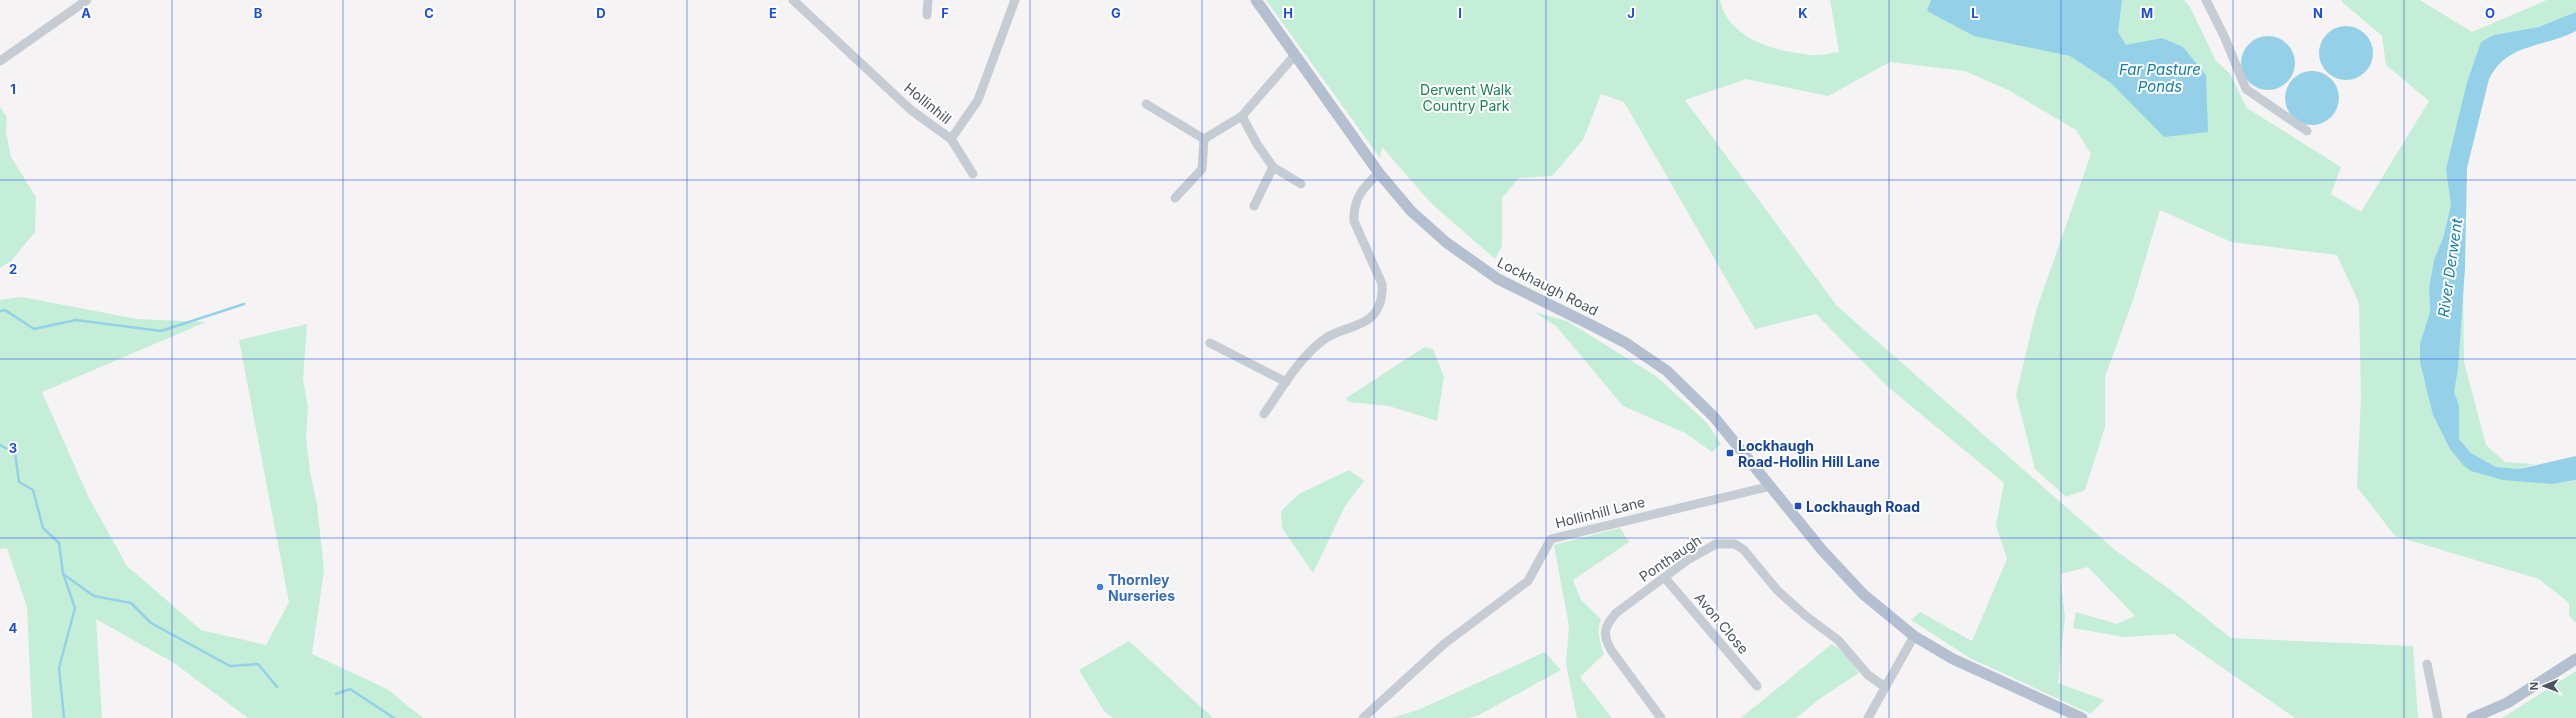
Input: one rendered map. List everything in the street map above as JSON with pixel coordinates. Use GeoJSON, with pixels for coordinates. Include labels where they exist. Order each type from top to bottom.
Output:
{"type":"FeatureCollection","features":[{"type":"Feature","properties":{"kind":"main road","name":"Lockhaugh Road"},"geometry":{"type":"LineString","coordinates":[[1256,0],[1379,172],[1411,211],[1447,243],[1498,279],[1626,343],[1667,371],[1714,417],[1822,550],[1863,594],[1914,636],[1953,659],[2080,718]]}},
{"type":"Feature","properties":{"kind":"main road"},"geometry":{"type":"LineString","coordinates":[[2472,718],[2507,703],[2576,659]]}},
{"type":"Feature","properties":{"kind":"street"},"geometry":{"type":"LineString","coordinates":[[0,61],[87,0]]}},
{"type":"Feature","properties":{"kind":"street","name":"Hollinhill"},"geometry":{"type":"LineString","coordinates":[[793,0],[911,110],[951,139],[978,100],[1015,0]]}},
{"type":"Feature","properties":{"kind":"street"},"geometry":{"type":"LineString","coordinates":[[927,15],[928,0]]}},
{"type":"Feature","properties":{"kind":"street"},"geometry":{"type":"LineString","coordinates":[[2206,0],[2224,36],[2246,89],[2307,131]]}},
{"type":"Feature","properties":{"kind":"street"},"geometry":{"type":"LineString","coordinates":[[1204,139],[1242,116],[1295,55]]}},
{"type":"Feature","properties":{"kind":"street"},"geometry":{"type":"LineString","coordinates":[[1146,104],[1204,139]]}},
{"type":"Feature","properties":{"kind":"street"},"geometry":{"type":"LineString","coordinates":[[1242,116],[1274,167],[1301,184]]}},
{"type":"Feature","properties":{"kind":"street"},"geometry":{"type":"LineString","coordinates":[[951,139],[973,174]]}},
{"type":"Feature","properties":{"kind":"street"},"geometry":{"type":"LineString","coordinates":[[1174,198],[1202,169],[1204,139]]}},
{"type":"Feature","properties":{"kind":"street"},"geometry":{"type":"LineString","coordinates":[[1254,206],[1274,167]]}},
{"type":"Feature","properties":{"kind":"street"},"geometry":{"type":"LineString","coordinates":[[1264,414],[1286,382],[1316,346],[1328,337],[1371,317],[1381,301],[1382,284],[1354,221],[1354,209],[1357,197],[1366,184],[1379,172]]}},
{"type":"Feature","properties":{"kind":"street"},"geometry":{"type":"LineString","coordinates":[[1210,343],[1286,382]]}},
{"type":"Feature","properties":{"kind":"street","name":"Hollinhill Lane"},"geometry":{"type":"LineString","coordinates":[[1363,718],[1444,644],[1528,581],[1551,539],[1771,486]]}},
{"type":"Feature","properties":{"kind":"street","name":"Ponthaugh"},"geometry":{"type":"LineString","coordinates":[[1661,718],[1605,639],[1607,624],[1616,613],[1689,559],[1716,544],[1735,544],[1744,550],[1777,590],[1806,616],[1838,640],[1868,675],[1885,687]]}},
{"type":"Feature","properties":{"kind":"street","name":"Avon Close"},"geometry":{"type":"LineString","coordinates":[[1665,578],[1757,686]]}},
{"type":"Feature","properties":{"kind":"street"},"geometry":{"type":"LineString","coordinates":[[1868,718],[1914,636]]}},
{"type":"Feature","properties":{"kind":"street"},"geometry":{"type":"LineString","coordinates":[[2427,664],[2438,718]]}},
{"type":"Feature","properties":{"kind":"green space","name":"Derwent Walk Country Park"},"geometry":{"type":"Polygon","coordinates":[[[1266,0],[1720,0],[1725,14],[1733,25],[1743,34],[1755,41],[1797,53],[1821,55],[1839,52],[1830,0],[2184,0],[2190,7],[2216,61],[2230,74],[2247,108],[2341,167],[2331,194],[2361,212],[2429,101],[2386,65],[2382,36],[2342,2],[2342,0],[2420,0],[2472,32],[2547,0],[2576,0],[2576,12],[2563,18],[2537,28],[2496,36],[2481,42],[2467,82],[2459,120],[2451,205],[2443,238],[2434,260],[2429,288],[2430,312],[2420,344],[2420,362],[2450,449],[2496,470],[2526,480],[2542,483],[2559,483],[2576,480],[2576,623],[2569,616],[2569,603],[2539,579],[2395,536],[2357,487],[2361,396],[2359,303],[2337,255],[2231,242],[2160,210],[2133,300],[2105,377],[2105,427],[2085,490],[2066,497],[2035,469],[2016,395],[2036,311],[2091,154],[2076,130],[2008,90],[1965,71],[1890,62],[1828,96],[1746,79],[1685,100],[1837,306],[2115,550],[2176,594],[2231,638],[2413,646],[2418,718],[2295,718],[2174,634],[2124,637],[2073,628],[2076,612],[2117,624],[2135,616],[2088,567],[2060,574],[2065,617],[2058,683],[2104,700],[2091,714],[1970,658],[1911,620],[1920,612],[1972,641],[2007,559],[1996,525],[2004,483],[1887,386],[1816,314],[1755,329],[1624,102],[1601,94],[1583,140],[1552,176],[1519,178],[1502,198],[1502,246],[1495,259],[1431,203],[1382,147],[1380,158],[1266,0]]]}},
{"type":"Feature","properties":{"kind":"green space"},"geometry":{"type":"Polygon","coordinates":[[[0,107],[7,117],[6,132],[11,157],[36,197],[35,232],[11,261],[0,268],[0,107]]]}},
{"type":"Feature","properties":{"kind":"green space"},"geometry":{"type":"Polygon","coordinates":[[[2463,283],[2464,362],[2486,445],[2505,462],[2534,464],[2519,469],[2496,467],[2471,453],[2459,439],[2459,405],[2454,392],[2458,370],[2463,283]]]}},
{"type":"Feature","properties":{"kind":"green space"},"geometry":{"type":"Polygon","coordinates":[[[22,297],[137,319],[206,322],[42,392],[88,496],[127,566],[201,630],[266,645],[289,602],[239,340],[307,324],[303,379],[308,407],[306,438],[310,472],[317,504],[324,570],[312,654],[387,689],[423,718],[248,718],[174,663],[96,619],[102,718],[32,718],[27,607],[7,548],[0,549],[0,300],[22,297]]]}},
{"type":"Feature","properties":{"kind":"green space"},"geometry":{"type":"Polygon","coordinates":[[[1534,312],[1567,321],[1656,376],[1707,423],[1721,444],[1712,452],[1685,433],[1623,406],[1556,326],[1534,312]]]}},
{"type":"Feature","properties":{"kind":"green space"},"geometry":{"type":"Polygon","coordinates":[[[1425,347],[1433,349],[1444,377],[1437,421],[1389,406],[1349,402],[1346,398],[1425,347]]]}},
{"type":"Feature","properties":{"kind":"green space"},"geometry":{"type":"Polygon","coordinates":[[[1349,470],[1364,481],[1345,506],[1313,573],[1282,528],[1281,511],[1299,494],[1349,470]]]}},
{"type":"Feature","properties":{"kind":"green space"},"geometry":{"type":"Polygon","coordinates":[[[1620,528],[1629,542],[1573,580],[1581,600],[1601,619],[1599,632],[1604,654],[1580,677],[1612,718],[1577,718],[1566,664],[1569,626],[1554,545],[1620,528]]]}},
{"type":"Feature","properties":{"kind":"green space"},"geometry":{"type":"Polygon","coordinates":[[[1129,641],[1213,718],[1113,718],[1104,711],[1079,670],[1129,641]]]}},
{"type":"Feature","properties":{"kind":"green space"},"geometry":{"type":"Polygon","coordinates":[[[1832,644],[1848,656],[1859,673],[1822,697],[1796,718],[1741,718],[1832,644]]]}},
{"type":"Feature","properties":{"kind":"green space"},"geometry":{"type":"Polygon","coordinates":[[[1545,652],[1561,670],[1477,716],[1467,718],[1391,718],[1418,710],[1545,652]]]}},
{"type":"Feature","properties":{"kind":"green space"},"geometry":{"type":"Polygon","coordinates":[[[2576,671],[2576,718],[2502,718],[2576,671]]]}},
{"type":"Feature","properties":{"kind":"water","name":"Far Pasture Ponds"},"geometry":{"type":"Polygon","coordinates":[[[1931,0],[2122,0],[2118,32],[2126,45],[2162,38],[2183,47],[2206,75],[2208,132],[2164,137],[2111,83],[2070,56],[1974,36],[1927,11],[1931,0]]]}},
{"type":"Feature","properties":{"kind":"water","name":"River Derwent"},"geometry":{"type":"Polygon","coordinates":[[[2576,12],[2576,31],[2563,37],[2516,52],[2506,58],[2497,67],[2489,79],[2467,168],[2465,268],[2458,370],[2454,392],[2459,405],[2459,439],[2471,453],[2496,467],[2519,469],[2576,456],[2576,480],[2552,484],[2503,480],[2471,471],[2464,466],[2450,449],[2433,415],[2420,362],[2420,344],[2430,312],[2429,288],[2434,260],[2443,238],[2451,205],[2446,169],[2467,82],[2481,42],[2494,35],[2539,27],[2576,12]]]}},
{"type":"Feature","properties":{"kind":"water"},"geometry":{"type":"Polygon","coordinates":[[[2341,26],[2351,26],[2361,30],[2369,38],[2373,48],[2373,58],[2369,68],[2361,76],[2351,80],[2341,80],[2331,76],[2323,68],[2319,58],[2319,48],[2323,38],[2331,30],[2341,26]]]}},
{"type":"Feature","properties":{"kind":"water"},"geometry":{"type":"Polygon","coordinates":[[[2263,36],[2273,36],[2283,40],[2291,48],[2295,58],[2295,68],[2291,78],[2283,86],[2273,90],[2263,90],[2253,86],[2245,78],[2241,68],[2241,58],[2245,48],[2253,40],[2263,36]]]}},
{"type":"Feature","properties":{"kind":"water"},"geometry":{"type":"Polygon","coordinates":[[[2307,71],[2317,71],[2327,75],[2335,83],[2339,93],[2339,103],[2335,113],[2327,121],[2317,125],[2307,125],[2297,121],[2289,113],[2285,103],[2285,93],[2289,83],[2297,75],[2307,71]]]}},
{"type":"Feature","properties":{"kind":"waterway"},"geometry":{"type":"LineString","coordinates":[[0,311],[5,310],[34,329],[76,320],[161,331],[244,304]]}},
{"type":"Feature","properties":{"kind":"waterway"},"geometry":{"type":"LineString","coordinates":[[0,445],[15,453],[19,482],[33,490],[43,528],[59,543],[63,573],[75,608],[59,668],[64,718]]}},
{"type":"Feature","properties":{"kind":"waterway"},"geometry":{"type":"LineString","coordinates":[[63,574],[94,596],[131,603],[151,623],[230,666],[258,664],[277,687]]}},
{"type":"Feature","properties":{"kind":"waterway"},"geometry":{"type":"LineString","coordinates":[[336,694],[350,689],[394,718]]}},
{"type":"Feature","properties":{"kind":"place","name":"Lockhaugh Road-Hollin Hill Lane"},"geometry":{"type":"Point","coordinates":[1730,453]}},
{"type":"Feature","properties":{"kind":"place","name":"Lockhaugh Road"},"geometry":{"type":"Point","coordinates":[1798,506]}},
{"type":"Feature","properties":{"kind":"place","name":"Thornley Nurseries"},"geometry":{"type":"Point","coordinates":[1100,587]}}]}
